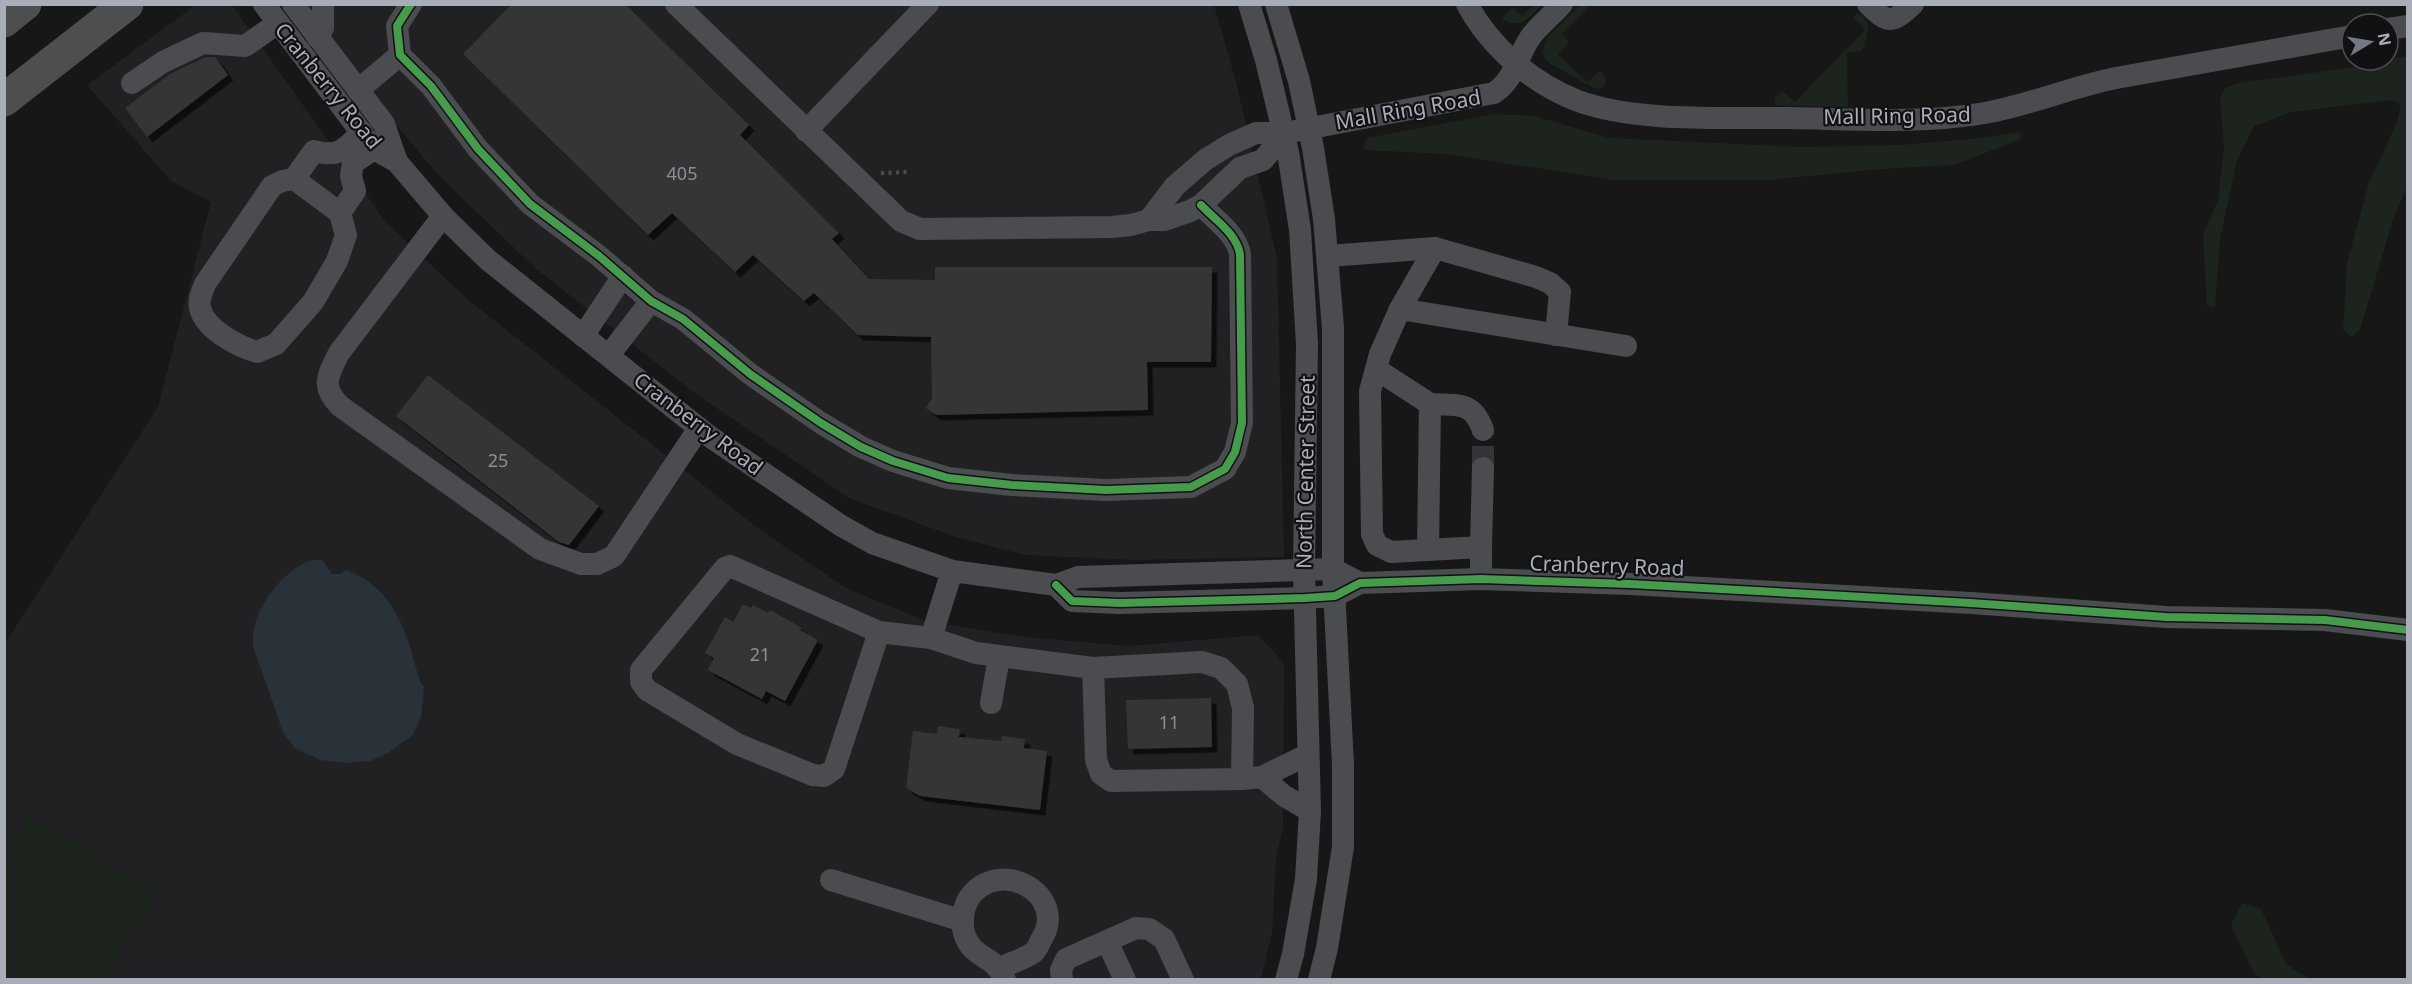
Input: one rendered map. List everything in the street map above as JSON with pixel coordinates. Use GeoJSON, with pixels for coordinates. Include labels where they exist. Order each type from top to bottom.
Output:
{"type":"FeatureCollection","features":[{"type":"Feature","properties":{"kind":"highway"},"geometry":{"type":"LineString","coordinates":[[4,21],[25,4]]}},
{"type":"Feature","properties":{"kind":"highway"},"geometry":{"type":"LineString","coordinates":[[4,100],[127,4]]}},
{"type":"Feature","properties":{"kind":"street","name":"Cranberry Road"},"geometry":{"type":"LineString","coordinates":[[264,4],[368,141],[397,162],[443,216],[488,260],[699,428],[840,525],[872,543],[952,571],[1056,585],[1078,577],[1333,569]]}},
{"type":"Feature","properties":{"kind":"street","name":"Cranberry Road"},"geometry":{"type":"LineString","coordinates":[[293,4],[384,124],[397,162]]}},
{"type":"Feature","properties":{"kind":"street"},"geometry":{"type":"LineString","coordinates":[[318,38],[323,28],[323,4]]}},
{"type":"Feature","properties":{"kind":"street"},"geometry":{"type":"LineString","coordinates":[[411,4],[397,26],[400,55],[431,86],[478,149],[530,204],[623,276],[651,301],[683,319],[750,374],[821,423],[861,447],[948,478],[1012,485],[1106,490],[1191,487],[1225,469],[1235,452],[1242,423],[1238,243],[1201,205]]}},
{"type":"Feature","properties":{"kind":"street"},"geometry":{"type":"LineString","coordinates":[[676,4],[901,221],[920,229],[1112,227],[1149,220],[1164,220],[1179,216],[1201,205],[1240,168],[1263,160],[1285,133]]}},
{"type":"Feature","properties":{"kind":"street"},"geometry":{"type":"LineString","coordinates":[[806,131],[928,4]]}},
{"type":"Feature","properties":{"kind":"street","name":"North Center Street"},"geometry":{"type":"LineString","coordinates":[[1249,4],[1285,133],[1300,230],[1307,344],[1304,570],[1310,811],[1306,879],[1293,954],[1286,980]]}},
{"type":"Feature","properties":{"kind":"street","name":"North Center Street"},"geometry":{"type":"LineString","coordinates":[[1276,4],[1299,81],[1309,128],[1328,256],[1333,328],[1333,569],[1343,765],[1342,847],[1327,948],[1319,980]]}},
{"type":"Feature","properties":{"kind":"street","name":"Mall Ring Road"},"geometry":{"type":"LineString","coordinates":[[1467,4],[1479,23],[1517,65],[1555,90],[1600,108],[1633,113],[1741,117],[1932,118],[1985,113],[2038,101],[2089,84],[2116,78],[2340,38]]}},
{"type":"Feature","properties":{"kind":"street"},"geometry":{"type":"LineString","coordinates":[[1517,65],[1532,35],[1562,4]]}},
{"type":"Feature","properties":{"kind":"street"},"geometry":{"type":"LineString","coordinates":[[1868,4],[1885,20],[1891,21],[1902,15],[1913,4]]}},
{"type":"Feature","properties":{"kind":"street"},"geometry":{"type":"LineString","coordinates":[[132,83],[163,62],[203,43],[245,46],[278,23]]}},
{"type":"Feature","properties":{"kind":"street"},"geometry":{"type":"LineString","coordinates":[[358,90],[400,55]]}},
{"type":"Feature","properties":{"kind":"street","name":"Mall Ring Road"},"geometry":{"type":"LineString","coordinates":[[1149,220],[1175,186],[1205,160],[1229,145],[1256,133],[1285,133],[1482,97],[1504,86],[1517,65]]}},
{"type":"Feature","properties":{"kind":"street"},"geometry":{"type":"LineString","coordinates":[[294,179],[340,213],[346,235],[337,261],[313,302],[276,344],[256,352],[247,349],[210,326],[200,309],[200,298],[205,284],[272,186],[294,179],[314,152],[327,155],[342,152],[368,141]]}},
{"type":"Feature","properties":{"kind":"street"},"geometry":{"type":"LineString","coordinates":[[340,213],[354,190],[351,176],[353,163],[368,141]]}},
{"type":"Feature","properties":{"kind":"street"},"geometry":{"type":"LineString","coordinates":[[443,216],[339,353],[327,378],[328,390],[340,406],[540,549],[581,564],[597,564],[614,556],[699,428]]}},
{"type":"Feature","properties":{"kind":"street"},"geometry":{"type":"LineString","coordinates":[[1435,248],[1400,309],[1380,354],[1370,391],[1372,534],[1377,545],[1391,552],[1481,547]]}},
{"type":"Feature","properties":{"kind":"street"},"geometry":{"type":"LineString","coordinates":[[1328,256],[1435,248],[1536,277],[1550,283],[1560,292],[1556,335]]}},
{"type":"Feature","properties":{"kind":"street"},"geometry":{"type":"LineString","coordinates":[[583,336],[623,276]]}},
{"type":"Feature","properties":{"kind":"street"},"geometry":{"type":"LineString","coordinates":[[609,356],[651,301]]}},
{"type":"Feature","properties":{"kind":"street"},"geometry":{"type":"LineString","coordinates":[[1400,309],[1626,346]]}},
{"type":"Feature","properties":{"kind":"street"},"geometry":{"type":"LineString","coordinates":[[1376,369],[1430,404],[1466,406],[1477,414],[1484,430]]}},
{"type":"Feature","properties":{"kind":"street"},"geometry":{"type":"LineString","coordinates":[[1428,550],[1430,404]]}},
{"type":"Feature","properties":{"kind":"street"},"geometry":{"type":"LineString","coordinates":[[1481,579],[1483,468]]}},
{"type":"Feature","properties":{"kind":"street"},"geometry":{"type":"LineString","coordinates":[[879,632],[834,769],[824,776],[813,775],[737,744],[646,690],[641,682],[641,670],[725,568],[730,566],[879,632],[931,638],[976,653],[1093,668],[1202,662],[1221,668],[1237,684],[1243,708],[1252,778]]}},
{"type":"Feature","properties":{"kind":"street"},"geometry":{"type":"LineString","coordinates":[[1333,569],[1360,584]]}},
{"type":"Feature","properties":{"kind":"street"},"geometry":{"type":"LineString","coordinates":[[931,638],[952,571]]}},
{"type":"Feature","properties":{"kind":"street","name":"Cranberry Road"},"geometry":{"type":"LineString","coordinates":[[1056,585],[1072,601],[1120,603],[1305,598],[1335,596],[1360,584],[1481,579],[1630,584],[1948,601],[2166,617],[2325,620],[2408,630]]}},
{"type":"Feature","properties":{"kind":"street"},"geometry":{"type":"LineString","coordinates":[[991,703],[999,657]]}},
{"type":"Feature","properties":{"kind":"street"},"geometry":{"type":"LineString","coordinates":[[1093,668],[1096,760],[1101,774],[1111,781],[1252,778],[1307,755]]}},
{"type":"Feature","properties":{"kind":"street"},"geometry":{"type":"LineString","coordinates":[[1252,778],[1310,811]]}},
{"type":"Feature","properties":{"kind":"street"},"geometry":{"type":"LineString","coordinates":[[831,880],[963,921]]}},
{"type":"Feature","properties":{"kind":"street"},"geometry":{"type":"LineString","coordinates":[[993,880],[1019,881],[1033,889],[1044,901],[1048,919],[1044,935],[1034,951],[1003,974],[970,948],[963,931],[966,903],[973,892],[993,880]]}},
{"type":"Feature","properties":{"kind":"street"},"geometry":{"type":"LineString","coordinates":[[1062,980],[1061,970],[1066,959],[1136,928],[1149,929],[1164,939],[1183,980]]}},
{"type":"Feature","properties":{"kind":"street"},"geometry":{"type":"LineString","coordinates":[[1107,941],[1125,980]]}},
{"type":"Feature","properties":{"kind":"path"},"geometry":{"type":"LineString","coordinates":[[884,172],[910,171]]}},
{"type":"Feature","properties":{"kind":"shaded area"},"geometry":{"type":"Polygon","coordinates":[[[1534,4],[1542,5],[1525,21],[1515,23],[1503,19],[1503,16],[1513,8],[1522,16],[1534,4]]]}},
{"type":"Feature","properties":{"kind":"shaded area"},"geometry":{"type":"Polygon","coordinates":[[[196,5],[232,5],[385,221],[466,298],[759,529],[846,588],[925,621],[1025,637],[1130,646],[1258,635],[1284,663],[1283,828],[1276,857],[1272,933],[1261,979],[5,979],[4,645],[158,407],[211,202],[171,181],[87,85],[196,5]]]}},
{"type":"Feature","properties":{"kind":"shaded area"},"geometry":{"type":"Polygon","coordinates":[[[297,5],[1214,5],[1236,82],[1277,258],[1284,557],[1134,560],[1025,555],[956,537],[849,498],[696,394],[535,268],[438,175],[297,5]]]}},
{"type":"Feature","properties":{"kind":"shaded area"},"geometry":{"type":"Polygon","coordinates":[[[1580,5],[1590,5],[1561,34],[1569,42],[1558,55],[1587,82],[1600,71],[1606,80],[1600,88],[1594,88],[1551,64],[1542,52],[1548,37],[1580,5]]]}},
{"type":"Feature","properties":{"kind":"shaded area"},"geometry":{"type":"Polygon","coordinates":[[[1857,13],[1866,20],[1868,29],[1862,51],[1847,52],[1848,107],[1775,105],[1774,99],[1782,91],[1795,102],[1865,30],[1853,17],[1857,13]]]}},
{"type":"Feature","properties":{"kind":"shaded area"},"geometry":{"type":"Polygon","coordinates":[[[2407,56],[2407,187],[2394,216],[2360,330],[2351,337],[2343,330],[2347,263],[2369,183],[2396,125],[2401,106],[2393,100],[2291,112],[2254,126],[2237,160],[2220,239],[2215,307],[2207,306],[2203,235],[2218,200],[2224,146],[2220,99],[2225,88],[2239,83],[2340,69],[2340,72],[2400,72],[2400,58],[2407,56]]]}},
{"type":"Feature","properties":{"kind":"shaded area"},"geometry":{"type":"Polygon","coordinates":[[[1494,114],[1534,116],[1610,138],[1802,147],[1900,145],[2020,132],[2021,139],[1955,165],[1881,169],[1769,180],[1614,180],[1446,154],[1363,150],[1367,138],[1494,114]]]}},
{"type":"Feature","properties":{"kind":"shaded area"},"geometry":{"type":"Polygon","coordinates":[[[312,560],[322,560],[332,574],[341,574],[346,570],[363,578],[388,601],[404,631],[420,682],[424,687],[421,717],[413,735],[388,753],[370,761],[346,763],[320,760],[295,748],[283,732],[253,646],[256,620],[270,594],[290,573],[312,560]]]}},
{"type":"Feature","properties":{"kind":"shaded area"},"geometry":{"type":"Polygon","coordinates":[[[26,815],[156,893],[104,979],[5,979],[5,853],[26,815]]]}},
{"type":"Feature","properties":{"kind":"shaded area"},"geometry":{"type":"Polygon","coordinates":[[[2242,903],[2261,909],[2286,964],[2309,979],[2261,979],[2252,970],[2231,925],[2242,903]]]}},
{"type":"Feature","properties":{"kind":"building"},"geometry":{"type":"Polygon","coordinates":[[[512,4],[625,4],[749,125],[740,135],[839,233],[832,239],[869,279],[935,280],[935,267],[1212,267],[1211,362],[1147,362],[1148,410],[936,415],[926,408],[932,398],[931,337],[858,335],[814,293],[804,301],[753,255],[735,272],[672,213],[648,235],[463,54],[512,4]]]}},
{"type":"Feature","properties":{"kind":"building"},"geometry":{"type":"Polygon","coordinates":[[[206,57],[215,57],[228,75],[147,137],[125,108],[170,74],[206,57]]]}},
{"type":"Feature","properties":{"kind":"building"},"geometry":{"type":"Polygon","coordinates":[[[428,375],[599,506],[569,545],[559,542],[396,416],[428,375]]]}},
{"type":"Feature","properties":{"kind":"building"},"geometry":{"type":"Polygon","coordinates":[[[743,604],[751,608],[753,605],[768,613],[770,610],[818,640],[785,701],[766,691],[762,699],[708,670],[714,658],[705,653],[725,617],[733,622],[743,604]]]}},
{"type":"Feature","properties":{"kind":"building"},"geometry":{"type":"Polygon","coordinates":[[[1211,698],[1212,747],[1128,749],[1126,700],[1211,698]]]}},
{"type":"Feature","properties":{"kind":"building"},"geometry":{"type":"Polygon","coordinates":[[[938,726],[960,729],[959,737],[1001,741],[1002,736],[1025,739],[1024,748],[1047,751],[1040,810],[920,796],[906,788],[913,731],[937,734],[938,726]]]}},
{"type":"Feature","properties":{"kind":"tunnel"},"geometry":{"type":"LineString","coordinates":[[1483,430],[1483,468]]}},
{"type":"Feature","properties":{"kind":"cycle path"},"geometry":{"type":"LineString","coordinates":[[411,4],[397,26],[400,55],[431,86],[478,149],[530,204],[599,256],[651,301],[683,319],[750,374],[821,423],[861,447],[893,461],[948,478],[1012,485],[1106,490],[1191,487],[1225,469],[1235,452],[1242,423],[1240,254],[1230,233],[1201,205]]}},
{"type":"Feature","properties":{"kind":"cycle path"},"geometry":{"type":"LineString","coordinates":[[1056,585],[1072,601],[1120,603],[1305,598],[1335,596],[1360,583],[1481,579],[1630,584],[1971,603],[2166,617],[2325,620],[2408,630]]}}]}
